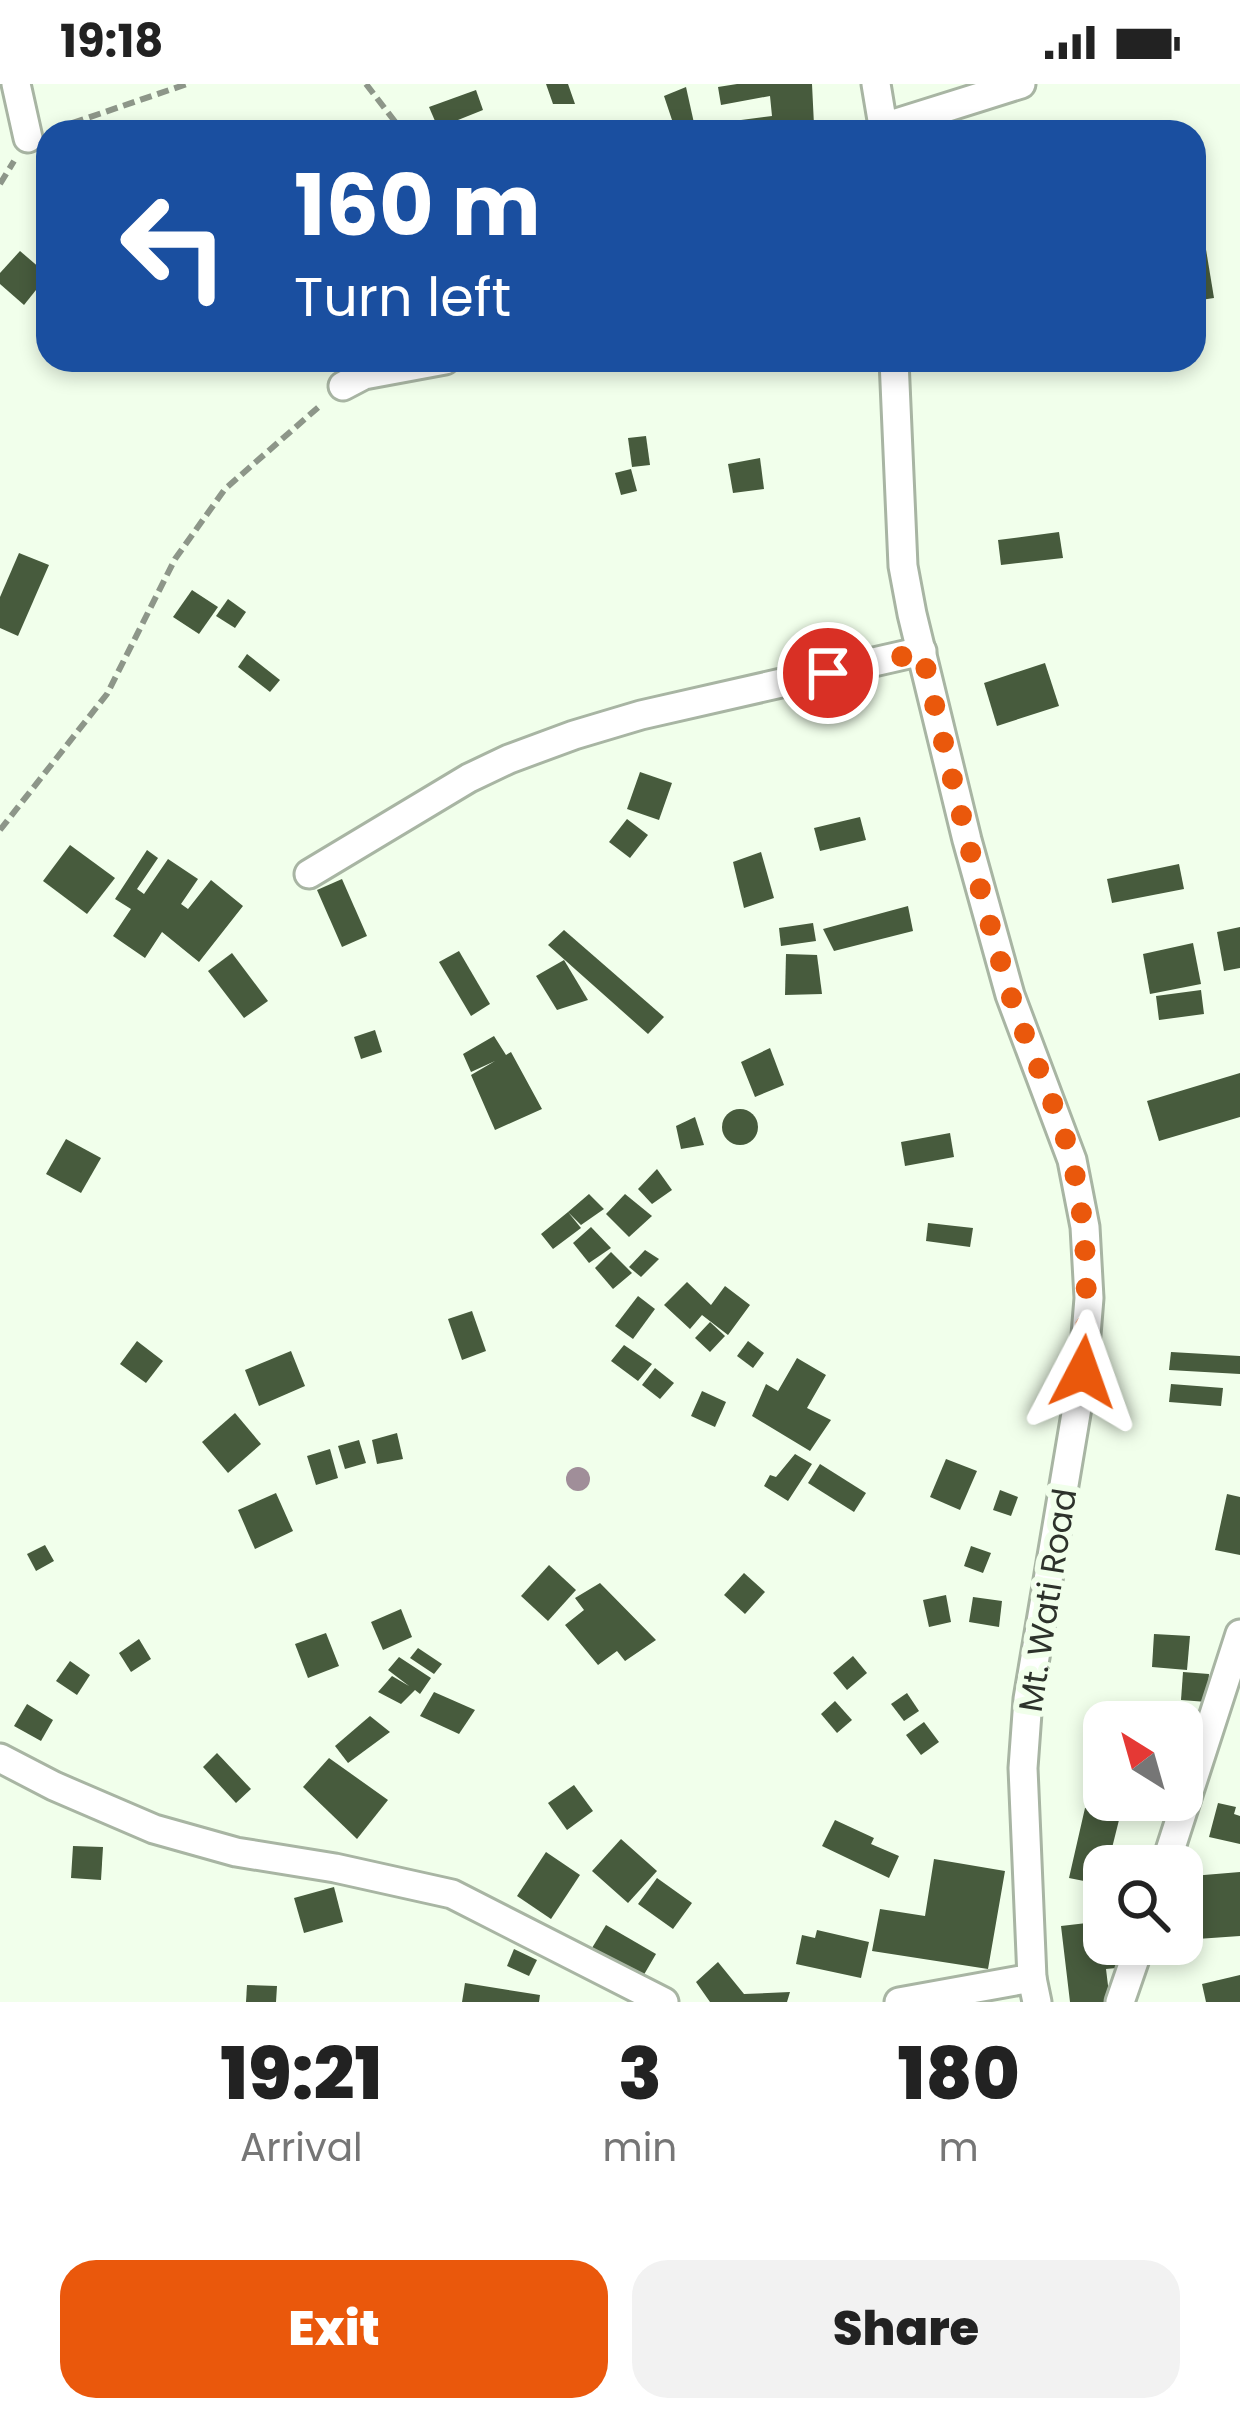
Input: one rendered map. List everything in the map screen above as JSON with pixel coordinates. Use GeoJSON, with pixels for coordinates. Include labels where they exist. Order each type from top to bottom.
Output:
{"type":"FeatureCollection","features":[{"type":"Feature","properties":{"kind":"street"},"geometry":{"type":"LineString","coordinates":[[16,84],[28,138]]}},
{"type":"Feature","properties":{"kind":"street"},"geometry":{"type":"LineString","coordinates":[[876,84],[882,120]]}},
{"type":"Feature","properties":{"kind":"street"},"geometry":{"type":"LineString","coordinates":[[912,120],[1022,84]]}},
{"type":"Feature","properties":{"kind":"street"},"geometry":{"type":"LineString","coordinates":[[343,386],[380,372]]}},
{"type":"Feature","properties":{"kind":"street","name":"Mt. Wati Road"},"geometry":{"type":"LineString","coordinates":[[895,372],[903,566],[922,652],[1010,994],[1072,1160],[1085,1227],[1088,1298],[1083,1372],[1028,1699],[1023,1768],[1035,1990]]}},
{"type":"Feature","properties":{"kind":"street"},"geometry":{"type":"LineString","coordinates":[[309,874],[469,778],[574,735],[641,715],[922,652]]}},
{"type":"Feature","properties":{"kind":"street"},"geometry":{"type":"LineString","coordinates":[[1172,1845],[1240,1634]]}},
{"type":"Feature","properties":{"kind":"street"},"geometry":{"type":"LineString","coordinates":[[0,1758],[154,1828],[236,1852],[452,1894],[664,2002]]}},
{"type":"Feature","properties":{"kind":"street"},"geometry":{"type":"LineString","coordinates":[[1120,2002],[1133,1965]]}},
{"type":"Feature","properties":{"kind":"street"},"geometry":{"type":"LineString","coordinates":[[899,2002],[1035,1990]]}},
{"type":"Feature","properties":{"kind":"path"},"geometry":{"type":"LineString","coordinates":[[81,120],[187,84]]}},
{"type":"Feature","properties":{"kind":"path"},"geometry":{"type":"LineString","coordinates":[[366,84],[394,120]]}},
{"type":"Feature","properties":{"kind":"path"},"geometry":{"type":"LineString","coordinates":[[0,184],[28,138],[36,135]]}},
{"type":"Feature","properties":{"kind":"path"},"geometry":{"type":"LineString","coordinates":[[0,830],[107,694],[175,559],[225,489],[343,386]]}},
{"type":"Feature","properties":{"kind":"building"},"geometry":{"type":"Polygon","coordinates":[[[546,84],[568,84],[575,104],[553,104],[546,84]]]}},
{"type":"Feature","properties":{"kind":"building"},"geometry":{"type":"Polygon","coordinates":[[[812,84],[814,120],[741,120],[772,116],[770,96],[721,105],[718,87],[812,84]]]}},
{"type":"Feature","properties":{"kind":"building"},"geometry":{"type":"Polygon","coordinates":[[[686,87],[693,120],[672,120],[664,96],[686,87]]]}},
{"type":"Feature","properties":{"kind":"building"},"geometry":{"type":"Polygon","coordinates":[[[476,90],[483,110],[458,120],[435,120],[429,107],[476,90]]]}},
{"type":"Feature","properties":{"kind":"building"},"geometry":{"type":"Polygon","coordinates":[[[1206,249],[1214,298],[1206,299],[1206,249]]]}},
{"type":"Feature","properties":{"kind":"building"},"geometry":{"type":"Polygon","coordinates":[[[20,251],[36,265],[36,290],[24,305],[0,284],[0,273],[20,251]]]}},
{"type":"Feature","properties":{"kind":"building"},"geometry":{"type":"Polygon","coordinates":[[[646,436],[650,465],[632,467],[628,438],[646,436]]]}},
{"type":"Feature","properties":{"kind":"building"},"geometry":{"type":"Polygon","coordinates":[[[760,458],[764,489],[733,493],[728,464],[760,458]]]}},
{"type":"Feature","properties":{"kind":"building"},"geometry":{"type":"Polygon","coordinates":[[[631,469],[637,491],[621,495],[615,473],[631,469]]]}},
{"type":"Feature","properties":{"kind":"building"},"geometry":{"type":"Polygon","coordinates":[[[1059,532],[1063,558],[1001,565],[998,540],[1059,532]]]}},
{"type":"Feature","properties":{"kind":"building"},"geometry":{"type":"Polygon","coordinates":[[[19,553],[49,565],[18,636],[0,628],[0,597],[19,553]]]}},
{"type":"Feature","properties":{"kind":"building"},"geometry":{"type":"Polygon","coordinates":[[[192,590],[218,607],[199,634],[173,617],[192,590]]]}},
{"type":"Feature","properties":{"kind":"building"},"geometry":{"type":"Polygon","coordinates":[[[228,599],[246,612],[235,628],[216,616],[228,599]]]}},
{"type":"Feature","properties":{"kind":"building"},"geometry":{"type":"Polygon","coordinates":[[[247,654],[280,680],[270,692],[238,667],[247,654]]]}},
{"type":"Feature","properties":{"kind":"building"},"geometry":{"type":"Polygon","coordinates":[[[1045,663],[1059,706],[997,726],[984,683],[1045,663]]]}},
{"type":"Feature","properties":{"kind":"building"},"geometry":{"type":"Polygon","coordinates":[[[640,772],[672,783],[659,820],[627,809],[640,772]]]}},
{"type":"Feature","properties":{"kind":"building"},"geometry":{"type":"Polygon","coordinates":[[[860,817],[866,840],[820,851],[814,828],[860,817]]]}},
{"type":"Feature","properties":{"kind":"building"},"geometry":{"type":"Polygon","coordinates":[[[627,819],[648,835],[630,858],[609,842],[627,819]]]}},
{"type":"Feature","properties":{"kind":"building"},"geometry":{"type":"Polygon","coordinates":[[[70,845],[115,878],[87,914],[43,881],[70,845]]]}},
{"type":"Feature","properties":{"kind":"building"},"geometry":{"type":"Polygon","coordinates":[[[147,850],[158,858],[137,889],[144,894],[168,859],[198,879],[181,904],[188,909],[211,880],[243,906],[199,962],[162,932],[145,958],[113,936],[131,909],[115,899],[147,850]]]}},
{"type":"Feature","properties":{"kind":"building"},"geometry":{"type":"Polygon","coordinates":[[[761,852],[774,898],[744,908],[733,862],[761,852]]]}},
{"type":"Feature","properties":{"kind":"building"},"geometry":{"type":"Polygon","coordinates":[[[1179,864],[1184,889],[1112,903],[1107,879],[1179,864]]]}},
{"type":"Feature","properties":{"kind":"building"},"geometry":{"type":"Polygon","coordinates":[[[342,879],[367,936],[342,947],[317,890],[342,879]]]}},
{"type":"Feature","properties":{"kind":"building"},"geometry":{"type":"Polygon","coordinates":[[[908,906],[913,931],[834,951],[823,929],[908,906]]]}},
{"type":"Feature","properties":{"kind":"building"},"geometry":{"type":"Polygon","coordinates":[[[813,923],[816,941],[781,946],[779,928],[813,923]]]}},
{"type":"Feature","properties":{"kind":"building"},"geometry":{"type":"Polygon","coordinates":[[[1240,927],[1240,968],[1224,971],[1217,932],[1240,927]]]}},
{"type":"Feature","properties":{"kind":"building"},"geometry":{"type":"Polygon","coordinates":[[[564,930],[664,1017],[648,1034],[548,945],[564,930]]]}},
{"type":"Feature","properties":{"kind":"building"},"geometry":{"type":"Polygon","coordinates":[[[1193,943],[1201,984],[1150,994],[1143,954],[1193,943]]]}},
{"type":"Feature","properties":{"kind":"building"},"geometry":{"type":"Polygon","coordinates":[[[459,951],[490,1004],[471,1016],[439,962],[459,951]]]}},
{"type":"Feature","properties":{"kind":"building"},"geometry":{"type":"Polygon","coordinates":[[[232,953],[268,1001],[244,1018],[208,971],[232,953]]]}},
{"type":"Feature","properties":{"kind":"building"},"geometry":{"type":"Polygon","coordinates":[[[786,954],[817,955],[822,994],[785,995],[786,954]]]}},
{"type":"Feature","properties":{"kind":"building"},"geometry":{"type":"Polygon","coordinates":[[[564,960],[588,1000],[557,1010],[536,976],[564,960]]]}},
{"type":"Feature","properties":{"kind":"building"},"geometry":{"type":"Polygon","coordinates":[[[1201,990],[1204,1014],[1159,1020],[1156,996],[1201,990]]]}},
{"type":"Feature","properties":{"kind":"building"},"geometry":{"type":"Polygon","coordinates":[[[375,1030],[382,1052],[361,1059],[354,1037],[375,1030]]]}},
{"type":"Feature","properties":{"kind":"building"},"geometry":{"type":"Polygon","coordinates":[[[494,1036],[506,1055],[511,1052],[542,1109],[495,1130],[471,1075],[495,1061],[471,1072],[463,1054],[494,1036]]]}},
{"type":"Feature","properties":{"kind":"building"},"geometry":{"type":"Polygon","coordinates":[[[770,1048],[784,1085],[755,1097],[741,1062],[770,1048]]]}},
{"type":"Feature","properties":{"kind":"building"},"geometry":{"type":"Polygon","coordinates":[[[1240,1073],[1240,1117],[1159,1141],[1147,1101],[1240,1073]]]}},
{"type":"Feature","properties":{"kind":"building"},"geometry":{"type":"Polygon","coordinates":[[[740,1109],[753,1114],[758,1127],[753,1140],[740,1145],[727,1140],[722,1127],[727,1114],[740,1109]]]}},
{"type":"Feature","properties":{"kind":"building"},"geometry":{"type":"Polygon","coordinates":[[[695,1117],[704,1145],[681,1149],[676,1126],[695,1117]]]}},
{"type":"Feature","properties":{"kind":"building"},"geometry":{"type":"Polygon","coordinates":[[[950,1133],[954,1157],[905,1166],[901,1142],[950,1133]]]}},
{"type":"Feature","properties":{"kind":"building"},"geometry":{"type":"Polygon","coordinates":[[[66,1139],[101,1158],[81,1193],[46,1174],[66,1139]]]}},
{"type":"Feature","properties":{"kind":"building"},"geometry":{"type":"Polygon","coordinates":[[[657,1169],[672,1190],[652,1204],[638,1189],[657,1169]]]}},
{"type":"Feature","properties":{"kind":"building"},"geometry":{"type":"Polygon","coordinates":[[[589,1194],[604,1209],[581,1225],[568,1212],[589,1194]]]}},
{"type":"Feature","properties":{"kind":"building"},"geometry":{"type":"Polygon","coordinates":[[[625,1194],[652,1216],[629,1237],[606,1214],[625,1194]]]}},
{"type":"Feature","properties":{"kind":"building"},"geometry":{"type":"Polygon","coordinates":[[[568,1212],[581,1228],[553,1249],[541,1234],[568,1212]]]}},
{"type":"Feature","properties":{"kind":"building"},"geometry":{"type":"Polygon","coordinates":[[[928,1223],[973,1228],[970,1247],[926,1241],[928,1223]]]}},
{"type":"Feature","properties":{"kind":"building"},"geometry":{"type":"Polygon","coordinates":[[[591,1227],[611,1248],[589,1263],[573,1243],[591,1227]]]}},
{"type":"Feature","properties":{"kind":"building"},"geometry":{"type":"Polygon","coordinates":[[[645,1250],[659,1259],[641,1277],[629,1267],[645,1250]]]}},
{"type":"Feature","properties":{"kind":"building"},"geometry":{"type":"Polygon","coordinates":[[[611,1252],[632,1273],[613,1289],[595,1268],[611,1252]]]}},
{"type":"Feature","properties":{"kind":"building"},"geometry":{"type":"Polygon","coordinates":[[[687,1282],[711,1305],[725,1286],[750,1305],[728,1335],[702,1315],[690,1329],[664,1305],[687,1282]]]}},
{"type":"Feature","properties":{"kind":"building"},"geometry":{"type":"Polygon","coordinates":[[[638,1296],[655,1309],[633,1339],[615,1326],[638,1296]]]}},
{"type":"Feature","properties":{"kind":"building"},"geometry":{"type":"Polygon","coordinates":[[[472,1311],[486,1351],[462,1360],[448,1319],[472,1311]]]}},
{"type":"Feature","properties":{"kind":"building"},"geometry":{"type":"Polygon","coordinates":[[[710,1322],[725,1336],[710,1352],[695,1338],[710,1322]]]}},
{"type":"Feature","properties":{"kind":"building"},"geometry":{"type":"Polygon","coordinates":[[[137,1341],[163,1361],[146,1383],[120,1364],[137,1341]]]}},
{"type":"Feature","properties":{"kind":"building"},"geometry":{"type":"Polygon","coordinates":[[[748,1341],[764,1353],[753,1368],[737,1356],[748,1341]]]}},
{"type":"Feature","properties":{"kind":"building"},"geometry":{"type":"Polygon","coordinates":[[[624,1345],[652,1364],[638,1381],[611,1361],[624,1345]]]}},
{"type":"Feature","properties":{"kind":"building"},"geometry":{"type":"Polygon","coordinates":[[[291,1351],[305,1386],[259,1406],[245,1370],[291,1351]]]}},
{"type":"Feature","properties":{"kind":"building"},"geometry":{"type":"Polygon","coordinates":[[[1171,1352],[1240,1356],[1240,1374],[1169,1370],[1171,1352]]]}},
{"type":"Feature","properties":{"kind":"building"},"geometry":{"type":"Polygon","coordinates":[[[797,1358],[826,1375],[807,1408],[831,1420],[810,1451],[752,1416],[766,1384],[778,1391],[797,1358]]]}},
{"type":"Feature","properties":{"kind":"building"},"geometry":{"type":"Polygon","coordinates":[[[655,1368],[674,1383],[660,1399],[642,1385],[655,1368]]]}},
{"type":"Feature","properties":{"kind":"building"},"geometry":{"type":"Polygon","coordinates":[[[1171,1384],[1223,1388],[1221,1406],[1169,1402],[1171,1384]]]}},
{"type":"Feature","properties":{"kind":"building"},"geometry":{"type":"Polygon","coordinates":[[[702,1391],[726,1402],[715,1427],[691,1416],[702,1391]]]}},
{"type":"Feature","properties":{"kind":"building"},"geometry":{"type":"Polygon","coordinates":[[[235,1413],[261,1444],[228,1473],[202,1442],[235,1413]]]}},
{"type":"Feature","properties":{"kind":"building"},"geometry":{"type":"Polygon","coordinates":[[[397,1433],[403,1459],[377,1464],[372,1440],[397,1433]]]}},
{"type":"Feature","properties":{"kind":"building"},"geometry":{"type":"Polygon","coordinates":[[[359,1440],[366,1463],[345,1469],[338,1446],[359,1440]]]}},
{"type":"Feature","properties":{"kind":"building"},"geometry":{"type":"Polygon","coordinates":[[[330,1449],[338,1478],[316,1485],[307,1456],[330,1449]]]}},
{"type":"Feature","properties":{"kind":"building"},"geometry":{"type":"Polygon","coordinates":[[[795,1454],[812,1464],[788,1501],[764,1486],[795,1454]]]}},
{"type":"Feature","properties":{"kind":"building"},"geometry":{"type":"Polygon","coordinates":[[[946,1459],[977,1471],[960,1510],[930,1497],[946,1459]]]}},
{"type":"Feature","properties":{"kind":"building"},"geometry":{"type":"Polygon","coordinates":[[[820,1464],[866,1493],[854,1512],[808,1483],[820,1464]]]}},
{"type":"Feature","properties":{"kind":"building"},"geometry":{"type":"Polygon","coordinates":[[[1000,1490],[1018,1497],[1011,1516],[993,1510],[1000,1490]]]}},
{"type":"Feature","properties":{"kind":"building"},"geometry":{"type":"Polygon","coordinates":[[[276,1493],[293,1531],[255,1549],[238,1510],[276,1493]]]}},
{"type":"Feature","properties":{"kind":"building"},"geometry":{"type":"Polygon","coordinates":[[[1227,1494],[1240,1497],[1240,1555],[1215,1550],[1227,1494]]]}},
{"type":"Feature","properties":{"kind":"building"},"geometry":{"type":"Polygon","coordinates":[[[45,1545],[54,1561],[36,1571],[27,1554],[45,1545]]]}},
{"type":"Feature","properties":{"kind":"building"},"geometry":{"type":"Polygon","coordinates":[[[971,1546],[991,1553],[983,1573],[964,1566],[971,1546]]]}},
{"type":"Feature","properties":{"kind":"building"},"geometry":{"type":"Polygon","coordinates":[[[549,1565],[576,1590],[548,1621],[521,1596],[549,1565]]]}},
{"type":"Feature","properties":{"kind":"building"},"geometry":{"type":"Polygon","coordinates":[[[744,1573],[765,1592],[745,1614],[724,1595],[744,1573]]]}},
{"type":"Feature","properties":{"kind":"building"},"geometry":{"type":"Polygon","coordinates":[[[600,1583],[656,1640],[625,1661],[617,1651],[598,1665],[565,1625],[584,1610],[575,1598],[600,1583]]]}},
{"type":"Feature","properties":{"kind":"building"},"geometry":{"type":"Polygon","coordinates":[[[946,1595],[951,1622],[929,1627],[923,1600],[946,1595]]]}},
{"type":"Feature","properties":{"kind":"building"},"geometry":{"type":"Polygon","coordinates":[[[973,1597],[1002,1601],[999,1627],[969,1622],[973,1597]]]}},
{"type":"Feature","properties":{"kind":"building"},"geometry":{"type":"Polygon","coordinates":[[[401,1609],[412,1637],[383,1650],[371,1622],[401,1609]]]}},
{"type":"Feature","properties":{"kind":"building"},"geometry":{"type":"Polygon","coordinates":[[[326,1633],[339,1666],[308,1678],[295,1644],[326,1633]]]}},
{"type":"Feature","properties":{"kind":"building"},"geometry":{"type":"Polygon","coordinates":[[[1154,1634],[1190,1636],[1187,1670],[1152,1667],[1154,1634]]]}},
{"type":"Feature","properties":{"kind":"building"},"geometry":{"type":"Polygon","coordinates":[[[139,1639],[151,1659],[131,1672],[119,1653],[139,1639]]]}},
{"type":"Feature","properties":{"kind":"building"},"geometry":{"type":"Polygon","coordinates":[[[418,1648],[442,1664],[434,1674],[410,1658],[418,1648]]]}},
{"type":"Feature","properties":{"kind":"building"},"geometry":{"type":"Polygon","coordinates":[[[853,1656],[867,1673],[847,1690],[833,1673],[853,1656]]]}},
{"type":"Feature","properties":{"kind":"building"},"geometry":{"type":"Polygon","coordinates":[[[399,1657],[431,1678],[420,1694],[415,1690],[401,1704],[378,1692],[392,1676],[409,1686],[388,1670],[399,1657]]]}},
{"type":"Feature","properties":{"kind":"building"},"geometry":{"type":"Polygon","coordinates":[[[70,1661],[90,1675],[77,1695],[56,1681],[70,1661]]]}},
{"type":"Feature","properties":{"kind":"building"},"geometry":{"type":"Polygon","coordinates":[[[1183,1672],[1209,1674],[1207,1702],[1181,1700],[1183,1672]]]}},
{"type":"Feature","properties":{"kind":"building"},"geometry":{"type":"Polygon","coordinates":[[[434,1692],[475,1710],[459,1734],[420,1716],[434,1692]]]}},
{"type":"Feature","properties":{"kind":"building"},"geometry":{"type":"Polygon","coordinates":[[[907,1693],[919,1711],[904,1721],[891,1704],[907,1693]]]}},
{"type":"Feature","properties":{"kind":"building"},"geometry":{"type":"Polygon","coordinates":[[[835,1701],[852,1720],[837,1733],[821,1714],[835,1701]]]}},
{"type":"Feature","properties":{"kind":"building"},"geometry":{"type":"Polygon","coordinates":[[[27,1704],[53,1720],[41,1741],[14,1726],[27,1704]]]}},
{"type":"Feature","properties":{"kind":"building"},"geometry":{"type":"Polygon","coordinates":[[[370,1716],[390,1732],[348,1763],[335,1746],[370,1716]]]}},
{"type":"Feature","properties":{"kind":"building"},"geometry":{"type":"Polygon","coordinates":[[[924,1722],[939,1742],[921,1755],[906,1735],[924,1722]]]}},
{"type":"Feature","properties":{"kind":"building"},"geometry":{"type":"Polygon","coordinates":[[[217,1753],[251,1789],[236,1803],[203,1767],[217,1753]]]}},
{"type":"Feature","properties":{"kind":"building"},"geometry":{"type":"Polygon","coordinates":[[[329,1758],[388,1800],[357,1839],[303,1787],[329,1758]]]}},
{"type":"Feature","properties":{"kind":"building"},"geometry":{"type":"Polygon","coordinates":[[[574,1785],[593,1811],[567,1830],[548,1803],[574,1785]]]}},
{"type":"Feature","properties":{"kind":"building"},"geometry":{"type":"Polygon","coordinates":[[[1218,1803],[1236,1807],[1240,1844],[1209,1837],[1218,1803]]]}},
{"type":"Feature","properties":{"kind":"building"},"geometry":{"type":"Polygon","coordinates":[[[1083,1817],[1083,1821],[1119,1821],[1113,1845],[1083,1845],[1083,1881],[1069,1878],[1083,1817]]]}},
{"type":"Feature","properties":{"kind":"building"},"geometry":{"type":"Polygon","coordinates":[[[835,1820],[899,1856],[889,1878],[822,1846],[835,1820]]]}},
{"type":"Feature","properties":{"kind":"building"},"geometry":{"type":"Polygon","coordinates":[[[621,1839],[657,1871],[628,1903],[592,1871],[621,1839]]]}},
{"type":"Feature","properties":{"kind":"building"},"geometry":{"type":"Polygon","coordinates":[[[73,1846],[103,1847],[101,1880],[71,1878],[73,1846]]]}},
{"type":"Feature","properties":{"kind":"building"},"geometry":{"type":"Polygon","coordinates":[[[546,1852],[580,1875],[551,1919],[517,1896],[546,1852]]]}},
{"type":"Feature","properties":{"kind":"building"},"geometry":{"type":"Polygon","coordinates":[[[934,1859],[1005,1871],[988,1969],[872,1951],[880,1909],[925,1916],[934,1859]]]}},
{"type":"Feature","properties":{"kind":"building"},"geometry":{"type":"Polygon","coordinates":[[[1240,1872],[1240,1936],[1203,1939],[1203,1875],[1240,1872]]]}},
{"type":"Feature","properties":{"kind":"building"},"geometry":{"type":"Polygon","coordinates":[[[657,1878],[692,1903],[673,1929],[638,1904],[657,1878]]]}},
{"type":"Feature","properties":{"kind":"building"},"geometry":{"type":"Polygon","coordinates":[[[334,1887],[343,1922],[304,1933],[294,1898],[334,1887]]]}},
{"type":"Feature","properties":{"kind":"building"},"geometry":{"type":"Polygon","coordinates":[[[1083,1923],[1083,1965],[1127,1965],[1106,1969],[1110,2002],[1070,2002],[1061,1926],[1083,1923]]]}},
{"type":"Feature","properties":{"kind":"building"},"geometry":{"type":"Polygon","coordinates":[[[606,1925],[656,1954],[642,1978],[592,1948],[606,1925]]]}},
{"type":"Feature","properties":{"kind":"building"},"geometry":{"type":"Polygon","coordinates":[[[817,1930],[869,1942],[861,1978],[796,1964],[802,1935],[815,1938],[817,1930]]]}},
{"type":"Feature","properties":{"kind":"building"},"geometry":{"type":"Polygon","coordinates":[[[514,1949],[537,1960],[529,1976],[507,1966],[514,1949]]]}},
{"type":"Feature","properties":{"kind":"building"},"geometry":{"type":"Polygon","coordinates":[[[718,1962],[744,1994],[790,1992],[787,2002],[710,2002],[696,1982],[718,1962]]]}},
{"type":"Feature","properties":{"kind":"building"},"geometry":{"type":"Polygon","coordinates":[[[1240,1975],[1240,2002],[1206,2002],[1202,1984],[1240,1975]]]}},
{"type":"Feature","properties":{"kind":"building"},"geometry":{"type":"Polygon","coordinates":[[[465,1983],[540,1995],[539,2002],[462,2002],[465,1983]]]}},
{"type":"Feature","properties":{"kind":"building"},"geometry":{"type":"Polygon","coordinates":[[[247,1985],[277,1986],[276,2002],[246,2002],[247,1985]]]}},
{"type":"Feature","properties":{"kind":"route"},"geometry":{"type":"LineString","coordinates":[[828,673],[922,652],[1010,994],[1072,1160],[1085,1227],[1088,1298],[1083,1372]]}}]}
